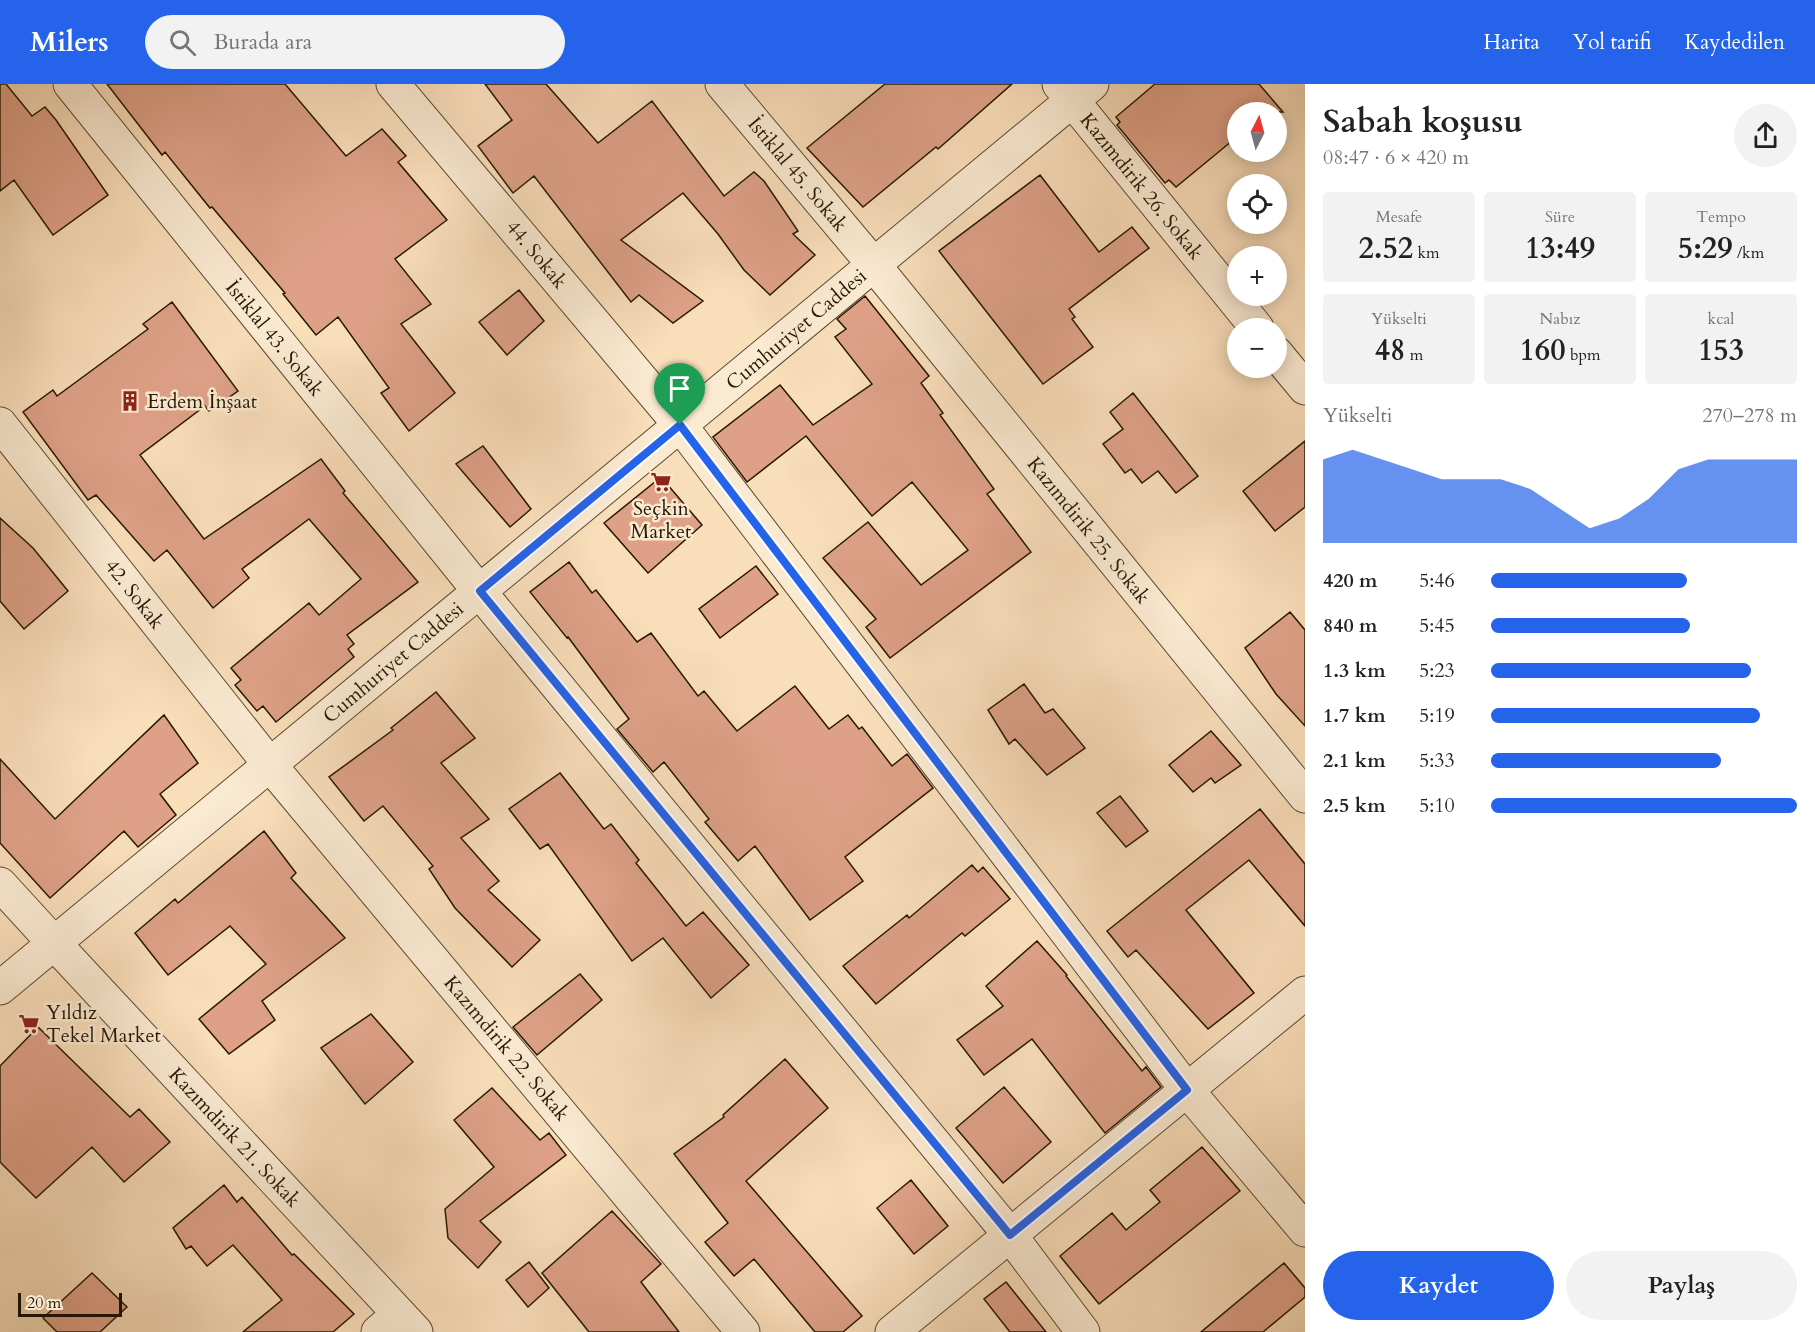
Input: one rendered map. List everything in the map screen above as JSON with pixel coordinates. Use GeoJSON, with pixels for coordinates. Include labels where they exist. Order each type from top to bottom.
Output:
{"type":"FeatureCollection","features":[{"type":"Feature","properties":{"kind":"street","name":"İstiklal 43. Sokak"},"geometry":{"type":"LineString","coordinates":[[70,84],[480,591],[1010,1235],[1083,1332]]}},
{"type":"Feature","properties":{"kind":"street","name":"44. Sokak"},"geometry":{"type":"LineString","coordinates":[[393,84],[680,425],[1187,1090],[1305,1230]]}},
{"type":"Feature","properties":{"kind":"street","name":"İstiklal 45. Sokak"},"geometry":{"type":"LineString","coordinates":[[722,84],[874,265]]}},
{"type":"Feature","properties":{"kind":"street","name":"Cumhuriyet Caddesi"},"geometry":{"type":"LineString","coordinates":[[0,988],[874,265],[1075,89]]}},
{"type":"Feature","properties":{"kind":"street","name":"Kazımdirik 26. Sokak"},"geometry":{"type":"LineString","coordinates":[[1075,89],[1249,318]]}},
{"type":"Feature","properties":{"kind":"street","name":"Kazımdirik 25. Sokak"},"geometry":{"type":"LineString","coordinates":[[874,265],[1305,796]]}},
{"type":"Feature","properties":{"kind":"street"},"geometry":{"type":"LineString","coordinates":[[1287,366],[1305,388]]}},
{"type":"Feature","properties":{"kind":"street","name":"42. Sokak"},"geometry":{"type":"LineString","coordinates":[[0,424],[270,765]]}},
{"type":"Feature","properties":{"kind":"street","name":"Kazımdirik 22. Sokak"},"geometry":{"type":"LineString","coordinates":[[270,765],[743,1332]]}},
{"type":"Feature","properties":{"kind":"street","name":"Kazımdirik 21. Sokak"},"geometry":{"type":"LineString","coordinates":[[0,884],[398,1326]]}},
{"type":"Feature","properties":{"kind":"street"},"geometry":{"type":"LineString","coordinates":[[892,1332],[1305,993]]}},
{"type":"Feature","properties":{"kind":"building"},"geometry":{"type":"Polygon","coordinates":[[[0,84],[6,84],[32,116],[45,107],[108,195],[53,235],[14,180],[0,191],[0,84]]]}},
{"type":"Feature","properties":{"kind":"building"},"geometry":{"type":"Polygon","coordinates":[[[107,84],[285,84],[346,156],[382,129],[406,156],[398,162],[447,220],[395,259],[431,304],[401,324],[455,393],[409,431],[381,393],[389,388],[338,317],[316,335],[283,294],[285,293],[212,207],[210,208],[165,152],[162,155],[107,84]]]}},
{"type":"Feature","properties":{"kind":"building"},"geometry":{"type":"Polygon","coordinates":[[[485,84],[546,84],[598,143],[652,101],[724,196],[754,172],[764,181],[798,231],[793,234],[815,255],[770,295],[744,270],[718,234],[683,193],[621,240],[703,301],[673,323],[639,295],[631,302],[534,176],[513,193],[478,146],[512,120],[485,84]]]}},
{"type":"Feature","properties":{"kind":"building"},"geometry":{"type":"Polygon","coordinates":[[[885,84],[1012,84],[938,149],[936,147],[863,207],[807,148],[885,84]]]}},
{"type":"Feature","properties":{"kind":"building"},"geometry":{"type":"Polygon","coordinates":[[[1155,84],[1259,84],[1274,102],[1227,102],[1227,145],[1176,187],[1169,180],[1165,183],[1117,125],[1120,122],[1116,117],[1155,84]]]}},
{"type":"Feature","properties":{"kind":"building"},"geometry":{"type":"Polygon","coordinates":[[[1040,175],[1099,252],[1132,227],[1149,248],[1069,309],[1075,317],[1072,319],[1093,347],[1043,384],[939,251],[1040,175]]]}},
{"type":"Feature","properties":{"kind":"building"},"geometry":{"type":"Polygon","coordinates":[[[519,290],[544,321],[507,355],[479,322],[519,290]]]}},
{"type":"Feature","properties":{"kind":"building"},"geometry":{"type":"Polygon","coordinates":[[[865,296],[929,376],[921,383],[943,413],[940,415],[994,489],[987,494],[1031,552],[890,658],[866,627],[876,619],[823,558],[868,522],[921,585],[968,550],[912,482],[872,516],[806,436],[747,482],[713,437],[780,385],[813,425],[872,384],[835,337],[846,329],[837,319],[865,296]]]}},
{"type":"Feature","properties":{"kind":"building"},"geometry":{"type":"Polygon","coordinates":[[[172,302],[238,391],[209,411],[205,406],[140,455],[204,539],[321,459],[345,491],[343,493],[418,582],[347,635],[354,644],[348,649],[354,657],[276,722],[263,706],[257,711],[235,685],[241,680],[231,668],[309,603],[319,615],[361,579],[309,519],[242,569],[249,578],[213,608],[167,550],[154,561],[96,495],[88,500],[23,412],[53,390],[57,396],[148,329],[143,324],[172,302]]]}},
{"type":"Feature","properties":{"kind":"building"},"geometry":{"type":"Polygon","coordinates":[[[1133,393],[1198,476],[1176,493],[1158,471],[1142,483],[1131,469],[1125,473],[1103,444],[1123,429],[1110,412],[1133,393]]]}},
{"type":"Feature","properties":{"kind":"building"},"geometry":{"type":"Polygon","coordinates":[[[1305,441],[1305,507],[1275,531],[1243,491],[1305,441]]]}},
{"type":"Feature","properties":{"kind":"building"},"geometry":{"type":"Polygon","coordinates":[[[483,446],[531,509],[510,527],[456,464],[483,446]]]}},
{"type":"Feature","properties":{"kind":"building"},"geometry":{"type":"Polygon","coordinates":[[[661,477],[702,525],[648,573],[604,523],[661,477]]]}},
{"type":"Feature","properties":{"kind":"building"},"geometry":{"type":"Polygon","coordinates":[[[0,518],[33,548],[68,591],[24,629],[0,601],[0,518]]]}},
{"type":"Feature","properties":{"kind":"building"},"geometry":{"type":"Polygon","coordinates":[[[569,562],[592,593],[596,590],[637,642],[651,633],[698,696],[704,691],[737,731],[795,686],[829,729],[848,715],[859,729],[862,727],[892,766],[907,754],[933,788],[845,857],[863,881],[810,920],[755,846],[738,861],[705,822],[709,819],[664,762],[653,772],[617,729],[629,719],[568,637],[530,592],[569,562]]]}},
{"type":"Feature","properties":{"kind":"building"},"geometry":{"type":"Polygon","coordinates":[[[756,566],[778,594],[720,638],[699,609],[756,566]]]}},
{"type":"Feature","properties":{"kind":"building"},"geometry":{"type":"Polygon","coordinates":[[[1290,612],[1305,630],[1305,726],[1276,694],[1245,648],[1290,612]]]}},
{"type":"Feature","properties":{"kind":"building"},"geometry":{"type":"Polygon","coordinates":[[[1024,684],[1045,713],[1053,709],[1085,748],[1047,775],[1015,739],[1009,744],[988,710],[1024,684]]]}},
{"type":"Feature","properties":{"kind":"building"},"geometry":{"type":"Polygon","coordinates":[[[436,692],[475,738],[441,763],[489,819],[461,838],[499,881],[488,890],[540,940],[512,967],[455,908],[429,869],[433,866],[383,806],[364,821],[329,777],[393,730],[391,728],[436,692]]]}},
{"type":"Feature","properties":{"kind":"building"},"geometry":{"type":"Polygon","coordinates":[[[164,715],[198,763],[160,794],[176,815],[138,847],[124,831],[50,898],[0,843],[0,759],[55,819],[164,715]]]}},
{"type":"Feature","properties":{"kind":"building"},"geometry":{"type":"Polygon","coordinates":[[[1211,731],[1241,765],[1215,783],[1211,778],[1193,792],[1169,765],[1211,731]]]}},
{"type":"Feature","properties":{"kind":"building"},"geometry":{"type":"Polygon","coordinates":[[[560,773],[604,829],[611,824],[639,860],[636,863],[686,926],[703,912],[749,965],[711,998],[663,938],[632,961],[548,844],[540,849],[509,809],[560,773]]]}},
{"type":"Feature","properties":{"kind":"building"},"geometry":{"type":"Polygon","coordinates":[[[1120,796],[1148,831],[1126,847],[1097,813],[1120,796]]]}},
{"type":"Feature","properties":{"kind":"building"},"geometry":{"type":"Polygon","coordinates":[[[1260,809],[1305,864],[1305,926],[1249,860],[1186,910],[1254,993],[1208,1029],[1136,950],[1128,957],[1107,931],[1260,809]]]}},
{"type":"Feature","properties":{"kind":"building"},"geometry":{"type":"Polygon","coordinates":[[[264,831],[296,873],[291,878],[345,938],[262,1001],[275,1020],[229,1054],[199,1019],[266,964],[230,926],[168,975],[135,933],[175,899],[178,903],[264,831]]]}},
{"type":"Feature","properties":{"kind":"building"},"geometry":{"type":"Polygon","coordinates":[[[972,865],[978,872],[983,867],[1010,899],[965,936],[962,933],[876,1004],[843,966],[907,915],[909,918],[972,865]]]}},
{"type":"Feature","properties":{"kind":"building"},"geometry":{"type":"Polygon","coordinates":[[[1037,941],[1067,975],[1142,1071],[1146,1067],[1161,1087],[1105,1133],[1032,1039],[984,1075],[957,1040],[1003,1006],[986,986],[1037,941]]]}},
{"type":"Feature","properties":{"kind":"building"},"geometry":{"type":"Polygon","coordinates":[[[580,974],[602,1000],[537,1055],[513,1027],[580,974]]]}},
{"type":"Feature","properties":{"kind":"building"},"geometry":{"type":"Polygon","coordinates":[[[371,1014],[413,1062],[365,1104],[321,1048],[371,1014]]]}},
{"type":"Feature","properties":{"kind":"building"},"geometry":{"type":"Polygon","coordinates":[[[38,1027],[130,1117],[139,1109],[170,1142],[124,1182],[92,1147],[36,1198],[0,1162],[0,1066],[38,1027]]]}},
{"type":"Feature","properties":{"kind":"building"},"geometry":{"type":"Polygon","coordinates":[[[785,1059],[828,1108],[746,1181],[862,1316],[843,1332],[815,1332],[754,1259],[734,1276],[705,1242],[728,1223],[674,1154],[724,1117],[723,1115],[785,1059]]]}},
{"type":"Feature","properties":{"kind":"building"},"geometry":{"type":"Polygon","coordinates":[[[1004,1087],[1051,1142],[1003,1183],[956,1128],[1004,1087]]]}},
{"type":"Feature","properties":{"kind":"building"},"geometry":{"type":"Polygon","coordinates":[[[492,1088],[540,1140],[549,1133],[566,1155],[480,1221],[501,1242],[478,1268],[448,1238],[445,1209],[494,1167],[454,1120],[492,1088]]]}},
{"type":"Feature","properties":{"kind":"building"},"geometry":{"type":"Polygon","coordinates":[[[1202,1147],[1240,1191],[1099,1304],[1060,1256],[1112,1213],[1126,1230],[1160,1202],[1150,1190],[1202,1147]]]}},
{"type":"Feature","properties":{"kind":"building"},"geometry":{"type":"Polygon","coordinates":[[[911,1180],[948,1226],[914,1254],[877,1208],[911,1180]]]}},
{"type":"Feature","properties":{"kind":"building"},"geometry":{"type":"Polygon","coordinates":[[[224,1185],[237,1202],[242,1197],[292,1255],[294,1254],[354,1314],[333,1332],[243,1332],[282,1300],[233,1245],[207,1266],[191,1246],[186,1249],[173,1228],[224,1185]]]}},
{"type":"Feature","properties":{"kind":"building"},"geometry":{"type":"Polygon","coordinates":[[[612,1211],[661,1264],[641,1282],[679,1332],[589,1332],[542,1273],[612,1211]]]}},
{"type":"Feature","properties":{"kind":"building"},"geometry":{"type":"Polygon","coordinates":[[[529,1262],[549,1288],[528,1307],[506,1280],[529,1262]]]}},
{"type":"Feature","properties":{"kind":"building"},"geometry":{"type":"Polygon","coordinates":[[[1284,1263],[1305,1288],[1305,1297],[1263,1332],[1201,1332],[1284,1263]]]}},
{"type":"Feature","properties":{"kind":"building"},"geometry":{"type":"Polygon","coordinates":[[[92,1273],[127,1307],[100,1332],[57,1332],[43,1318],[92,1273]]]}},
{"type":"Feature","properties":{"kind":"building"},"geometry":{"type":"Polygon","coordinates":[[[1006,1282],[1046,1332],[1010,1332],[984,1299],[1006,1282]]]}},
{"type":"Feature","properties":{"kind":"place","name":"Erdem İnşaat"},"geometry":{"type":"Point","coordinates":[130,401]}},
{"type":"Feature","properties":{"kind":"place","name":"Seçkin Market"},"geometry":{"type":"Point","coordinates":[661,482]}},
{"type":"Feature","properties":{"kind":"place","name":"Yıldız Tekel Market"},"geometry":{"type":"Point","coordinates":[29,1024]}},
{"type":"Feature","properties":{"kind":"route"},"geometry":{"type":"LineString","coordinates":[[680,425],[1187,1090],[1010,1235],[480,591],[680,425]]}}]}
